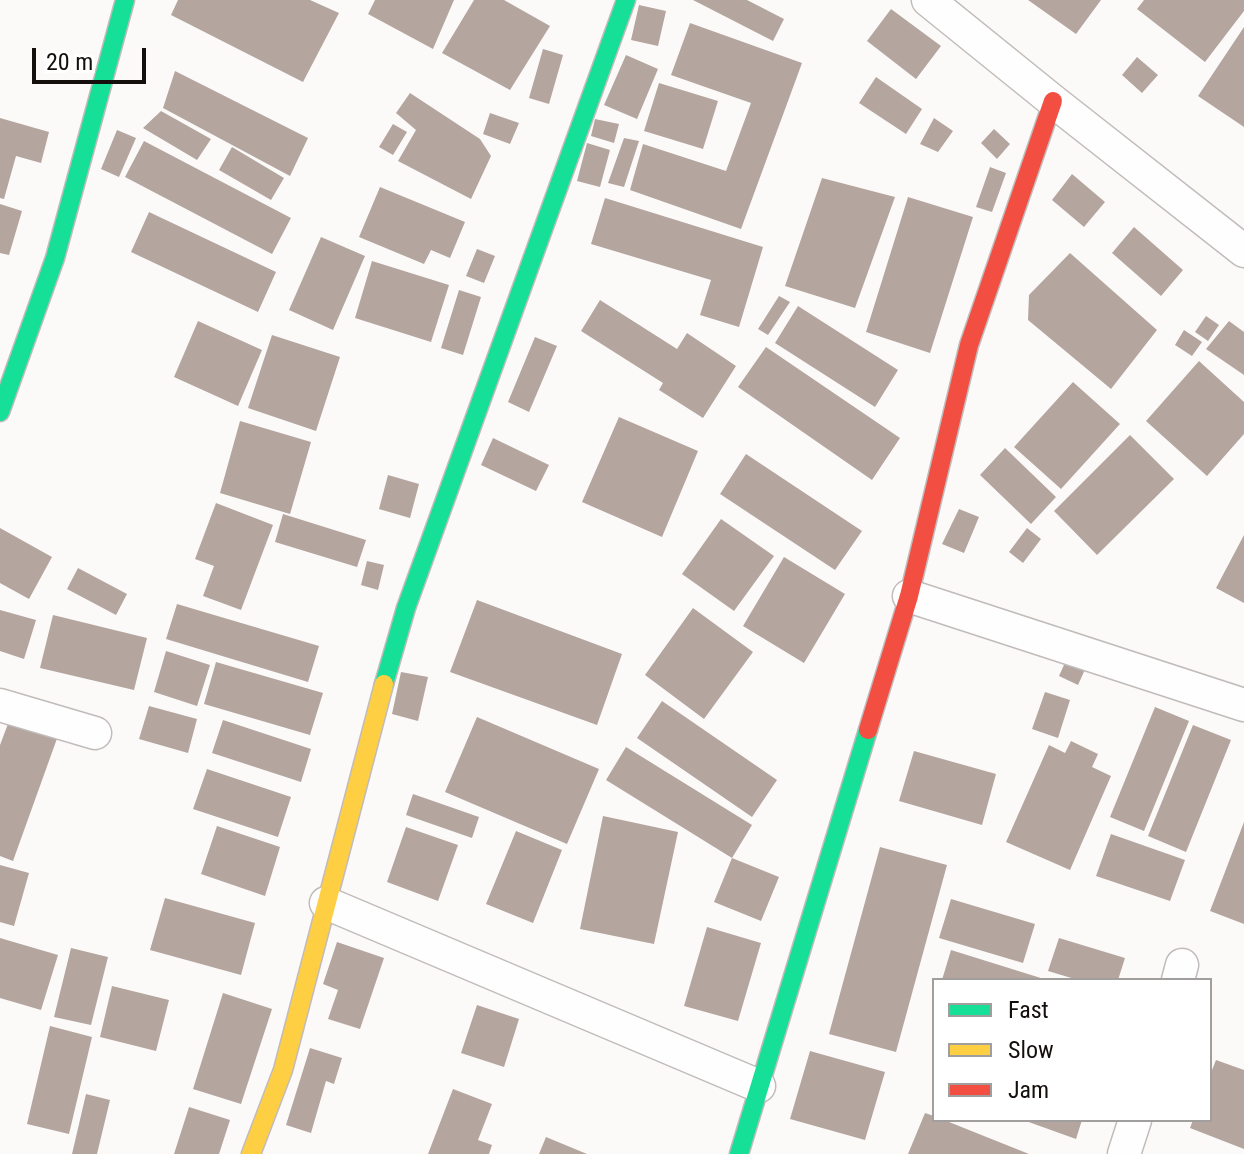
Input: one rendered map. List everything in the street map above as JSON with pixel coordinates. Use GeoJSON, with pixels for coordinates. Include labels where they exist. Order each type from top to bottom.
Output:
{"type":"FeatureCollection","features":[{"type":"Feature","properties":{"kind":"street"},"geometry":{"type":"LineString","coordinates":[[0,412],[55,258],[125,0]]}},
{"type":"Feature","properties":{"kind":"street"},"geometry":{"type":"LineString","coordinates":[[251,1154],[283,1070],[406,608],[626,0]]}},
{"type":"Feature","properties":{"kind":"street"},"geometry":{"type":"LineString","coordinates":[[928,0],[1244,251]]}},
{"type":"Feature","properties":{"kind":"street"},"geometry":{"type":"LineString","coordinates":[[739,1154],[909,596],[969,345],[1053,101]]}},
{"type":"Feature","properties":{"kind":"street"},"geometry":{"type":"LineString","coordinates":[[909,596],[1244,705]]}},
{"type":"Feature","properties":{"kind":"street"},"geometry":{"type":"LineString","coordinates":[[0,705],[95,733]]}},
{"type":"Feature","properties":{"kind":"street"},"geometry":{"type":"LineString","coordinates":[[326,903],[759,1086]]}},
{"type":"Feature","properties":{"kind":"street"},"geometry":{"type":"LineString","coordinates":[[1124,1154],[1134,1122]]}},
{"type":"Feature","properties":{"kind":"building"},"geometry":{"type":"Polygon","coordinates":[[[178,0],[310,0],[339,13],[303,82],[171,15],[178,0]]]}},
{"type":"Feature","properties":{"kind":"building"},"geometry":{"type":"Polygon","coordinates":[[[375,0],[454,0],[433,49],[368,14],[375,0]]]}},
{"type":"Feature","properties":{"kind":"building"},"geometry":{"type":"Polygon","coordinates":[[[474,0],[504,0],[550,26],[510,90],[442,53],[474,0]]]}},
{"type":"Feature","properties":{"kind":"building"},"geometry":{"type":"Polygon","coordinates":[[[693,0],[747,0],[784,19],[773,41],[693,0]]]}},
{"type":"Feature","properties":{"kind":"building"},"geometry":{"type":"Polygon","coordinates":[[[1028,0],[1101,0],[1076,34],[1028,0]]]}},
{"type":"Feature","properties":{"kind":"building"},"geometry":{"type":"Polygon","coordinates":[[[1144,0],[1244,0],[1244,11],[1205,62],[1137,9],[1144,0]]]}},
{"type":"Feature","properties":{"kind":"building"},"geometry":{"type":"Polygon","coordinates":[[[639,5],[666,11],[658,46],[631,40],[639,5]]]}},
{"type":"Feature","properties":{"kind":"building"},"geometry":{"type":"Polygon","coordinates":[[[891,9],[941,46],[916,79],[867,41],[891,9]]]}},
{"type":"Feature","properties":{"kind":"building"},"geometry":{"type":"Polygon","coordinates":[[[690,23],[802,63],[741,229],[630,190],[643,144],[726,171],[751,103],[671,75],[690,23]]]}},
{"type":"Feature","properties":{"kind":"building"},"geometry":{"type":"Polygon","coordinates":[[[1244,27],[1244,127],[1198,96],[1244,27]]]}},
{"type":"Feature","properties":{"kind":"building"},"geometry":{"type":"Polygon","coordinates":[[[543,49],[563,55],[549,104],[529,98],[543,49]]]}},
{"type":"Feature","properties":{"kind":"building"},"geometry":{"type":"Polygon","coordinates":[[[626,55],[658,69],[637,119],[604,105],[626,55]]]}},
{"type":"Feature","properties":{"kind":"building"},"geometry":{"type":"Polygon","coordinates":[[[1137,57],[1158,75],[1142,93],[1122,75],[1137,57]]]}},
{"type":"Feature","properties":{"kind":"building"},"geometry":{"type":"Polygon","coordinates":[[[175,71],[308,138],[290,176],[163,108],[175,71]]]}},
{"type":"Feature","properties":{"kind":"building"},"geometry":{"type":"Polygon","coordinates":[[[876,77],[922,109],[906,134],[859,103],[876,77]]]}},
{"type":"Feature","properties":{"kind":"building"},"geometry":{"type":"Polygon","coordinates":[[[659,83],[718,101],[703,149],[644,131],[659,83]]]}},
{"type":"Feature","properties":{"kind":"building"},"geometry":{"type":"Polygon","coordinates":[[[410,93],[480,139],[491,156],[471,199],[398,161],[416,130],[396,113],[410,93]]]}},
{"type":"Feature","properties":{"kind":"building"},"geometry":{"type":"Polygon","coordinates":[[[161,111],[211,139],[197,160],[143,128],[161,111]]]}},
{"type":"Feature","properties":{"kind":"building"},"geometry":{"type":"Polygon","coordinates":[[[490,113],[519,123],[510,144],[483,134],[490,113]]]}},
{"type":"Feature","properties":{"kind":"building"},"geometry":{"type":"Polygon","coordinates":[[[0,118],[49,132],[41,163],[16,156],[4,199],[0,198],[0,118]]]}},
{"type":"Feature","properties":{"kind":"building"},"geometry":{"type":"Polygon","coordinates":[[[934,118],[953,131],[938,152],[920,144],[934,118]]]}},
{"type":"Feature","properties":{"kind":"building"},"geometry":{"type":"Polygon","coordinates":[[[595,119],[619,124],[614,143],[591,136],[595,119]]]}},
{"type":"Feature","properties":{"kind":"building"},"geometry":{"type":"Polygon","coordinates":[[[393,124],[407,132],[393,155],[379,147],[393,124]]]}},
{"type":"Feature","properties":{"kind":"building"},"geometry":{"type":"Polygon","coordinates":[[[994,129],[1010,144],[997,159],[981,143],[994,129]]]}},
{"type":"Feature","properties":{"kind":"building"},"geometry":{"type":"Polygon","coordinates":[[[117,130],[136,138],[119,177],[101,169],[117,130]]]}},
{"type":"Feature","properties":{"kind":"building"},"geometry":{"type":"Polygon","coordinates":[[[624,138],[639,141],[624,187],[608,183],[624,138]]]}},
{"type":"Feature","properties":{"kind":"building"},"geometry":{"type":"Polygon","coordinates":[[[144,141],[291,218],[272,254],[125,177],[144,141]]]}},
{"type":"Feature","properties":{"kind":"building"},"geometry":{"type":"Polygon","coordinates":[[[587,143],[610,150],[600,187],[577,181],[587,143]]]}},
{"type":"Feature","properties":{"kind":"building"},"geometry":{"type":"Polygon","coordinates":[[[232,147],[284,178],[271,200],[219,170],[232,147]]]}},
{"type":"Feature","properties":{"kind":"building"},"geometry":{"type":"Polygon","coordinates":[[[990,167],[1006,173],[992,212],[976,207],[990,167]]]}},
{"type":"Feature","properties":{"kind":"building"},"geometry":{"type":"Polygon","coordinates":[[[1072,174],[1105,202],[1084,227],[1052,200],[1072,174]]]}},
{"type":"Feature","properties":{"kind":"building"},"geometry":{"type":"Polygon","coordinates":[[[822,178],[895,197],[855,308],[785,286],[822,178]]]}},
{"type":"Feature","properties":{"kind":"building"},"geometry":{"type":"Polygon","coordinates":[[[380,187],[465,222],[450,258],[431,250],[424,264],[359,237],[380,187]]]}},
{"type":"Feature","properties":{"kind":"building"},"geometry":{"type":"Polygon","coordinates":[[[908,197],[973,217],[930,353],[866,332],[908,197]]]}},
{"type":"Feature","properties":{"kind":"building"},"geometry":{"type":"Polygon","coordinates":[[[605,198],[763,247],[739,327],[700,315],[711,280],[591,244],[605,198]]]}},
{"type":"Feature","properties":{"kind":"building"},"geometry":{"type":"Polygon","coordinates":[[[0,204],[22,211],[9,255],[0,253],[0,204]]]}},
{"type":"Feature","properties":{"kind":"building"},"geometry":{"type":"Polygon","coordinates":[[[149,212],[276,272],[258,312],[131,252],[149,212]]]}},
{"type":"Feature","properties":{"kind":"building"},"geometry":{"type":"Polygon","coordinates":[[[1134,227],[1183,270],[1161,296],[1112,253],[1134,227]]]}},
{"type":"Feature","properties":{"kind":"building"},"geometry":{"type":"Polygon","coordinates":[[[321,237],[365,256],[333,330],[289,310],[321,237]]]}},
{"type":"Feature","properties":{"kind":"building"},"geometry":{"type":"Polygon","coordinates":[[[477,249],[495,256],[484,283],[466,276],[477,249]]]}},
{"type":"Feature","properties":{"kind":"building"},"geometry":{"type":"Polygon","coordinates":[[[1070,253],[1157,330],[1111,389],[1028,320],[1029,295],[1070,253]]]}},
{"type":"Feature","properties":{"kind":"building"},"geometry":{"type":"Polygon","coordinates":[[[372,261],[449,285],[431,342],[355,318],[372,261]]]}},
{"type":"Feature","properties":{"kind":"building"},"geometry":{"type":"Polygon","coordinates":[[[459,290],[481,297],[463,355],[441,348],[459,290]]]}},
{"type":"Feature","properties":{"kind":"building"},"geometry":{"type":"Polygon","coordinates":[[[779,296],[790,302],[768,335],[758,329],[779,296]]]}},
{"type":"Feature","properties":{"kind":"building"},"geometry":{"type":"Polygon","coordinates":[[[600,300],[677,349],[687,333],[736,366],[703,418],[659,390],[663,383],[581,331],[600,300]]]}},
{"type":"Feature","properties":{"kind":"building"},"geometry":{"type":"Polygon","coordinates":[[[798,306],[898,370],[875,407],[775,343],[798,306]]]}},
{"type":"Feature","properties":{"kind":"building"},"geometry":{"type":"Polygon","coordinates":[[[1206,316],[1219,325],[1208,341],[1195,332],[1206,316]]]}},
{"type":"Feature","properties":{"kind":"building"},"geometry":{"type":"Polygon","coordinates":[[[198,321],[262,350],[238,406],[174,377],[198,321]]]}},
{"type":"Feature","properties":{"kind":"building"},"geometry":{"type":"Polygon","coordinates":[[[1229,321],[1244,332],[1244,375],[1206,349],[1229,321]]]}},
{"type":"Feature","properties":{"kind":"building"},"geometry":{"type":"Polygon","coordinates":[[[1184,330],[1202,342],[1192,356],[1175,345],[1184,330]]]}},
{"type":"Feature","properties":{"kind":"building"},"geometry":{"type":"Polygon","coordinates":[[[272,335],[340,357],[316,431],[248,408],[272,335]]]}},
{"type":"Feature","properties":{"kind":"building"},"geometry":{"type":"Polygon","coordinates":[[[535,337],[557,346],[529,412],[508,402],[535,337]]]}},
{"type":"Feature","properties":{"kind":"building"},"geometry":{"type":"Polygon","coordinates":[[[766,347],[900,438],[872,480],[738,387],[766,347]]]}},
{"type":"Feature","properties":{"kind":"building"},"geometry":{"type":"Polygon","coordinates":[[[1199,361],[1244,402],[1244,434],[1207,476],[1146,421],[1199,361]]]}},
{"type":"Feature","properties":{"kind":"building"},"geometry":{"type":"Polygon","coordinates":[[[1073,382],[1120,424],[1061,489],[1014,447],[1073,382]]]}},
{"type":"Feature","properties":{"kind":"building"},"geometry":{"type":"Polygon","coordinates":[[[619,417],[698,451],[662,537],[582,502],[619,417]]]}},
{"type":"Feature","properties":{"kind":"building"},"geometry":{"type":"Polygon","coordinates":[[[240,421],[311,442],[290,514],[220,493],[240,421]]]}},
{"type":"Feature","properties":{"kind":"building"},"geometry":{"type":"Polygon","coordinates":[[[1130,435],[1174,479],[1097,555],[1054,511],[1130,435]]]}},
{"type":"Feature","properties":{"kind":"building"},"geometry":{"type":"Polygon","coordinates":[[[493,438],[549,465],[536,491],[481,465],[493,438]]]}},
{"type":"Feature","properties":{"kind":"building"},"geometry":{"type":"Polygon","coordinates":[[[1005,448],[1056,497],[1031,524],[980,475],[1005,448]]]}},
{"type":"Feature","properties":{"kind":"building"},"geometry":{"type":"Polygon","coordinates":[[[746,454],[862,531],[835,570],[720,494],[746,454]]]}},
{"type":"Feature","properties":{"kind":"building"},"geometry":{"type":"Polygon","coordinates":[[[388,475],[419,484],[410,518],[379,509],[388,475]]]}},
{"type":"Feature","properties":{"kind":"building"},"geometry":{"type":"Polygon","coordinates":[[[216,503],[273,525],[241,610],[203,596],[214,566],[195,559],[216,503]]]}},
{"type":"Feature","properties":{"kind":"building"},"geometry":{"type":"Polygon","coordinates":[[[959,509],[979,517],[964,553],[942,544],[959,509]]]}},
{"type":"Feature","properties":{"kind":"building"},"geometry":{"type":"Polygon","coordinates":[[[283,514],[366,540],[357,567],[275,542],[283,514]]]}},
{"type":"Feature","properties":{"kind":"building"},"geometry":{"type":"Polygon","coordinates":[[[721,519],[774,556],[734,611],[682,574],[721,519]]]}},
{"type":"Feature","properties":{"kind":"building"},"geometry":{"type":"Polygon","coordinates":[[[0,528],[52,557],[29,599],[0,583],[0,528]]]}},
{"type":"Feature","properties":{"kind":"building"},"geometry":{"type":"Polygon","coordinates":[[[1027,528],[1041,539],[1023,563],[1009,552],[1027,528]]]}},
{"type":"Feature","properties":{"kind":"building"},"geometry":{"type":"Polygon","coordinates":[[[1244,535],[1244,603],[1216,588],[1244,535]]]}},
{"type":"Feature","properties":{"kind":"building"},"geometry":{"type":"Polygon","coordinates":[[[784,557],[845,594],[804,663],[743,626],[784,557]]]}},
{"type":"Feature","properties":{"kind":"building"},"geometry":{"type":"Polygon","coordinates":[[[367,561],[384,565],[378,590],[361,585],[367,561]]]}},
{"type":"Feature","properties":{"kind":"building"},"geometry":{"type":"Polygon","coordinates":[[[78,568],[127,594],[116,615],[67,589],[78,568]]]}},
{"type":"Feature","properties":{"kind":"building"},"geometry":{"type":"Polygon","coordinates":[[[477,600],[622,654],[597,725],[450,672],[477,600]]]}},
{"type":"Feature","properties":{"kind":"building"},"geometry":{"type":"Polygon","coordinates":[[[177,604],[319,646],[308,682],[166,639],[177,604]]]}},
{"type":"Feature","properties":{"kind":"building"},"geometry":{"type":"Polygon","coordinates":[[[693,608],[753,652],[704,719],[645,675],[693,608]]]}},
{"type":"Feature","properties":{"kind":"building"},"geometry":{"type":"Polygon","coordinates":[[[0,610],[36,620],[24,659],[0,651],[0,610]]]}},
{"type":"Feature","properties":{"kind":"building"},"geometry":{"type":"Polygon","coordinates":[[[53,615],[147,638],[134,690],[40,668],[53,615]]]}},
{"type":"Feature","properties":{"kind":"building"},"geometry":{"type":"Polygon","coordinates":[[[166,651],[210,665],[197,706],[154,692],[166,651]]]}},
{"type":"Feature","properties":{"kind":"building"},"geometry":{"type":"Polygon","coordinates":[[[1068,656],[1087,665],[1078,685],[1059,676],[1068,656]]]}},
{"type":"Feature","properties":{"kind":"building"},"geometry":{"type":"Polygon","coordinates":[[[216,662],[323,693],[310,735],[204,704],[216,662]]]}},
{"type":"Feature","properties":{"kind":"building"},"geometry":{"type":"Polygon","coordinates":[[[401,672],[428,677],[418,721],[392,714],[401,672]]]}},
{"type":"Feature","properties":{"kind":"building"},"geometry":{"type":"Polygon","coordinates":[[[1045,692],[1070,700],[1058,738],[1032,729],[1045,692]]]}},
{"type":"Feature","properties":{"kind":"building"},"geometry":{"type":"Polygon","coordinates":[[[662,701],[777,780],[752,817],[637,738],[662,701]]]}},
{"type":"Feature","properties":{"kind":"building"},"geometry":{"type":"Polygon","coordinates":[[[149,706],[197,719],[188,753],[139,739],[149,706]]]}},
{"type":"Feature","properties":{"kind":"building"},"geometry":{"type":"Polygon","coordinates":[[[1155,707],[1189,721],[1144,831],[1110,817],[1155,707]]]}},
{"type":"Feature","properties":{"kind":"building"},"geometry":{"type":"Polygon","coordinates":[[[11,716],[59,733],[13,861],[0,856],[0,745],[11,716]]]}},
{"type":"Feature","properties":{"kind":"building"},"geometry":{"type":"Polygon","coordinates":[[[477,717],[599,769],[567,844],[445,792],[477,717]]]}},
{"type":"Feature","properties":{"kind":"building"},"geometry":{"type":"Polygon","coordinates":[[[223,720],[311,749],[301,782],[212,753],[223,720]]]}},
{"type":"Feature","properties":{"kind":"building"},"geometry":{"type":"Polygon","coordinates":[[[1193,725],[1231,740],[1186,852],[1148,836],[1193,725]]]}},
{"type":"Feature","properties":{"kind":"building"},"geometry":{"type":"Polygon","coordinates":[[[1071,741],[1098,754],[1092,767],[1111,776],[1070,870],[1006,842],[1049,745],[1065,753],[1071,741]]]}},
{"type":"Feature","properties":{"kind":"building"},"geometry":{"type":"Polygon","coordinates":[[[626,747],[752,825],[732,858],[606,780],[626,747]]]}},
{"type":"Feature","properties":{"kind":"building"},"geometry":{"type":"Polygon","coordinates":[[[914,751],[996,774],[982,825],[899,801],[914,751]]]}},
{"type":"Feature","properties":{"kind":"building"},"geometry":{"type":"Polygon","coordinates":[[[207,769],[291,797],[278,837],[193,809],[207,769]]]}},
{"type":"Feature","properties":{"kind":"building"},"geometry":{"type":"Polygon","coordinates":[[[413,794],[479,817],[472,838],[406,815],[413,794]]]}},
{"type":"Feature","properties":{"kind":"building"},"geometry":{"type":"Polygon","coordinates":[[[603,816],[678,832],[654,944],[580,929],[603,816]]]}},
{"type":"Feature","properties":{"kind":"building"},"geometry":{"type":"Polygon","coordinates":[[[1244,822],[1244,924],[1210,911],[1244,822]]]}},
{"type":"Feature","properties":{"kind":"building"},"geometry":{"type":"Polygon","coordinates":[[[217,826],[280,847],[265,896],[201,874],[217,826]]]}},
{"type":"Feature","properties":{"kind":"building"},"geometry":{"type":"Polygon","coordinates":[[[406,827],[458,845],[438,901],[387,882],[406,827]]]}},
{"type":"Feature","properties":{"kind":"building"},"geometry":{"type":"Polygon","coordinates":[[[516,831],[562,850],[533,923],[486,904],[516,831]]]}},
{"type":"Feature","properties":{"kind":"building"},"geometry":{"type":"Polygon","coordinates":[[[1111,834],[1185,860],[1170,901],[1096,876],[1111,834]]]}},
{"type":"Feature","properties":{"kind":"building"},"geometry":{"type":"Polygon","coordinates":[[[880,847],[947,865],[896,1052],[829,1034],[880,847]]]}},
{"type":"Feature","properties":{"kind":"building"},"geometry":{"type":"Polygon","coordinates":[[[732,858],[779,877],[761,921],[714,902],[732,858]]]}},
{"type":"Feature","properties":{"kind":"building"},"geometry":{"type":"Polygon","coordinates":[[[0,865],[29,873],[14,926],[0,922],[0,865]]]}},
{"type":"Feature","properties":{"kind":"building"},"geometry":{"type":"Polygon","coordinates":[[[165,898],[255,923],[241,975],[150,950],[165,898]]]}},
{"type":"Feature","properties":{"kind":"building"},"geometry":{"type":"Polygon","coordinates":[[[951,899],[1035,924],[1023,963],[939,938],[951,899]]]}},
{"type":"Feature","properties":{"kind":"building"},"geometry":{"type":"Polygon","coordinates":[[[707,927],[761,943],[738,1021],[684,1006],[707,927]]]}},
{"type":"Feature","properties":{"kind":"building"},"geometry":{"type":"Polygon","coordinates":[[[0,938],[58,955],[41,1010],[0,998],[0,938]]]}},
{"type":"Feature","properties":{"kind":"building"},"geometry":{"type":"Polygon","coordinates":[[[1059,938],[1125,958],[1119,978],[1071,978],[1048,971],[1059,938]]]}},
{"type":"Feature","properties":{"kind":"building"},"geometry":{"type":"Polygon","coordinates":[[[337,942],[384,958],[360,1029],[328,1019],[338,990],[323,984],[337,942]]]}},
{"type":"Feature","properties":{"kind":"building"},"geometry":{"type":"Polygon","coordinates":[[[71,948],[108,957],[91,1025],[54,1017],[71,948]]]}},
{"type":"Feature","properties":{"kind":"building"},"geometry":{"type":"Polygon","coordinates":[[[951,950],[1041,978],[943,978],[951,950]]]}},
{"type":"Feature","properties":{"kind":"building"},"geometry":{"type":"Polygon","coordinates":[[[112,986],[169,1000],[156,1051],[100,1037],[112,986]]]}},
{"type":"Feature","properties":{"kind":"building"},"geometry":{"type":"Polygon","coordinates":[[[223,993],[272,1009],[241,1104],[193,1089],[223,993]]]}},
{"type":"Feature","properties":{"kind":"building"},"geometry":{"type":"Polygon","coordinates":[[[477,1005],[519,1019],[504,1067],[461,1053],[477,1005]]]}},
{"type":"Feature","properties":{"kind":"building"},"geometry":{"type":"Polygon","coordinates":[[[50,1026],[92,1037],[69,1134],[27,1124],[50,1026]]]}},
{"type":"Feature","properties":{"kind":"building"},"geometry":{"type":"Polygon","coordinates":[[[310,1048],[342,1058],[334,1084],[326,1081],[311,1133],[286,1125],[310,1048]]]}},
{"type":"Feature","properties":{"kind":"building"},"geometry":{"type":"Polygon","coordinates":[[[810,1051],[885,1072],[865,1140],[790,1119],[810,1051]]]}},
{"type":"Feature","properties":{"kind":"building"},"geometry":{"type":"Polygon","coordinates":[[[1216,1060],[1244,1070],[1244,1149],[1190,1128],[1192,1122],[1212,1122],[1212,1070],[1216,1060]]]}},
{"type":"Feature","properties":{"kind":"building"},"geometry":{"type":"Polygon","coordinates":[[[453,1089],[492,1104],[478,1140],[492,1145],[489,1154],[428,1154],[453,1089]]]}},
{"type":"Feature","properties":{"kind":"building"},"geometry":{"type":"Polygon","coordinates":[[[86,1094],[110,1100],[97,1154],[72,1154],[86,1094]]]}},
{"type":"Feature","properties":{"kind":"building"},"geometry":{"type":"Polygon","coordinates":[[[189,1107],[230,1120],[219,1154],[174,1154],[189,1107]]]}},
{"type":"Feature","properties":{"kind":"building"},"geometry":{"type":"Polygon","coordinates":[[[925,1113],[932,1115],[932,1122],[949,1122],[1029,1154],[908,1154],[925,1113]]]}},
{"type":"Feature","properties":{"kind":"building"},"geometry":{"type":"Polygon","coordinates":[[[1029,1122],[1081,1122],[1076,1139],[1029,1122]]]}},
{"type":"Feature","properties":{"kind":"building"},"geometry":{"type":"Polygon","coordinates":[[[546,1137],[587,1154],[539,1154],[546,1137]]]}},
{"type":"Feature","properties":{"kind":"traffic: fast"},"geometry":{"type":"LineString","coordinates":[[0,412],[55,258],[125,0]]}},
{"type":"Feature","properties":{"kind":"traffic: fast"},"geometry":{"type":"LineString","coordinates":[[384,684],[406,608],[626,0]]}},
{"type":"Feature","properties":{"kind":"traffic: fast"},"geometry":{"type":"LineString","coordinates":[[739,1154],[868,730]]}},
{"type":"Feature","properties":{"kind":"traffic: slow"},"geometry":{"type":"LineString","coordinates":[[251,1154],[283,1070],[384,684]]}},
{"type":"Feature","properties":{"kind":"traffic: jam"},"geometry":{"type":"LineString","coordinates":[[868,730],[909,596],[969,345],[1053,101]]}}]}
